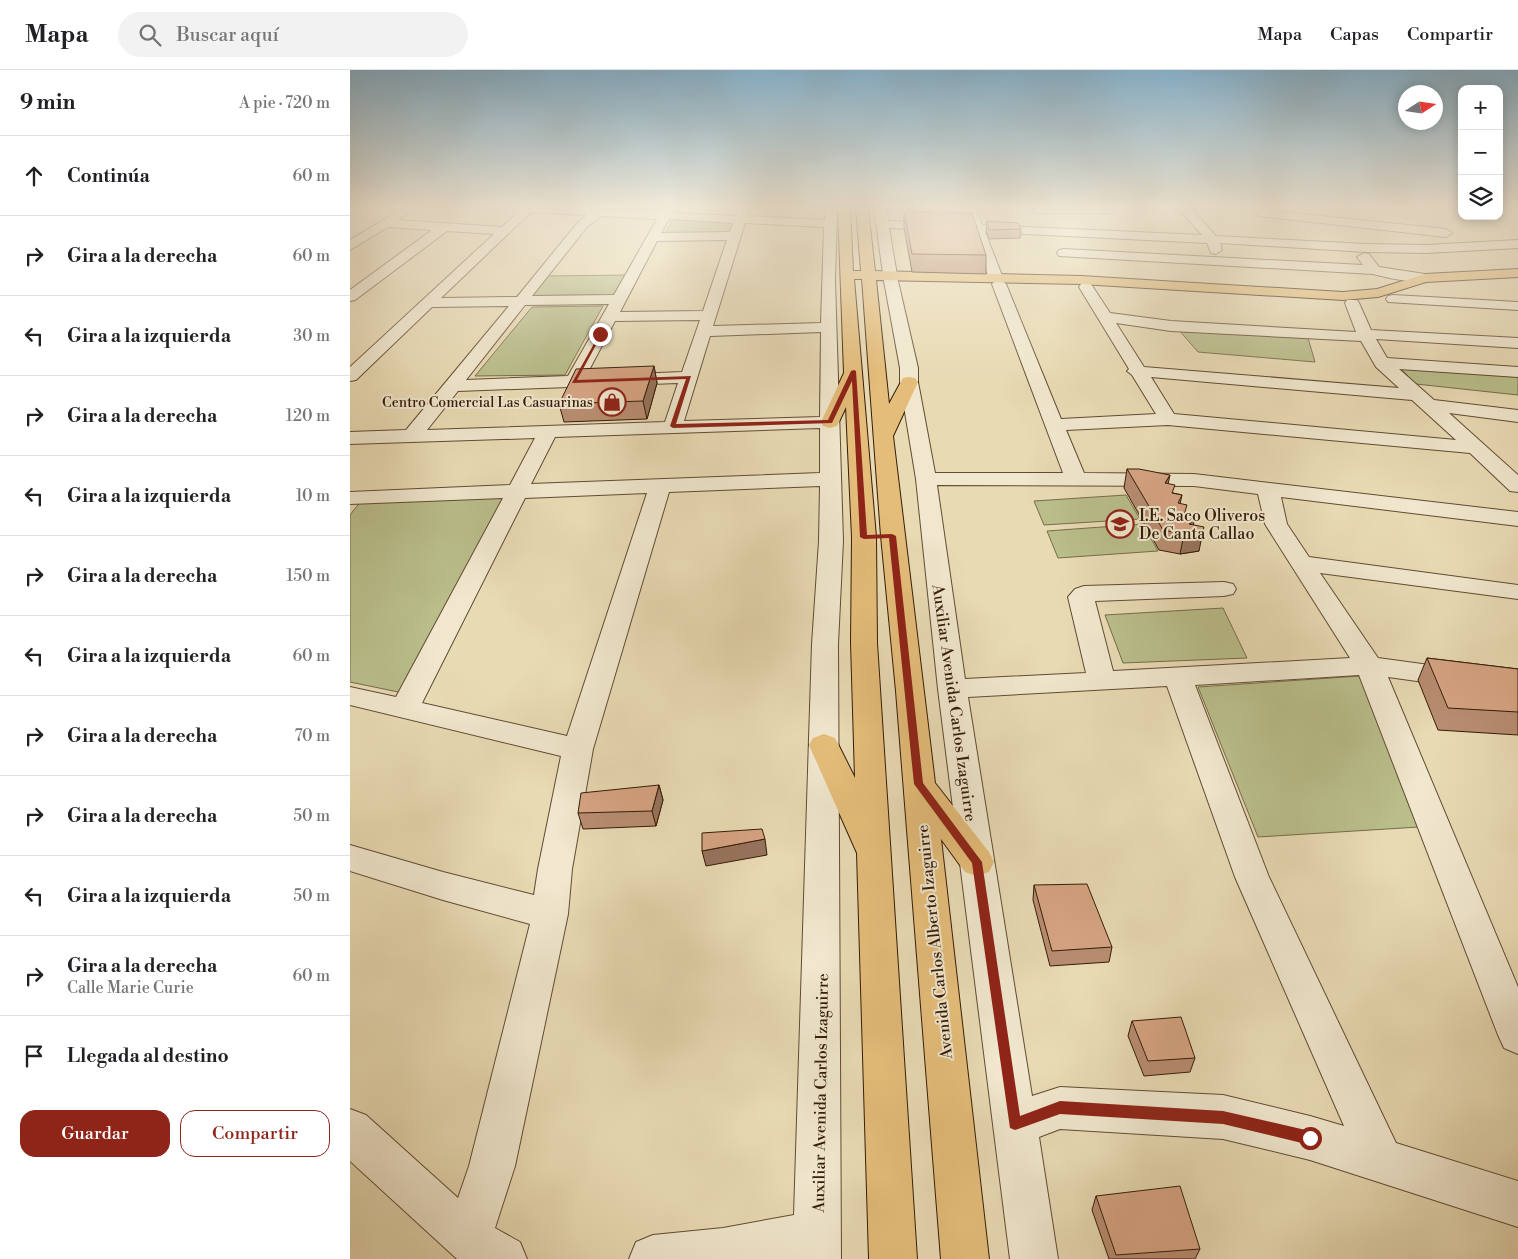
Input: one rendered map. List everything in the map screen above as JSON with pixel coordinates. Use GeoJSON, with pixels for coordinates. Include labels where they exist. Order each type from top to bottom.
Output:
{"type":"FeatureCollection","features":[{"type":"Feature","properties":{"kind":"main road"},"geometry":{"type":"LineString","coordinates":[[1280,296],[1391,294],[1425,278],[1518,273]]}},
{"type":"Feature","properties":{"kind":"main road"},"geometry":{"type":"LineString","coordinates":[[859,278],[1084,284],[1280,296],[1352,303],[1391,294],[1446,285],[1518,280]]}},
{"type":"Feature","properties":{"kind":"main road","name":"Avenida Carlos Alberto Izaguirre"},"geometry":{"type":"LineString","coordinates":[[859,278],[854,371],[878,537],[918,784],[965,1259]]}},
{"type":"Feature","properties":{"kind":"main road","name":"Avenida Carlos Alberto Izaguirre"},"geometry":{"type":"LineString","coordinates":[[859,278],[884,434],[878,537],[864,642],[893,1259]]}},
{"type":"Feature","properties":{"kind":"main road"},"geometry":{"type":"LineString","coordinates":[[830,422],[854,371]]}},
{"type":"Feature","properties":{"kind":"main road"},"geometry":{"type":"LineString","coordinates":[[884,434],[909,382]]}},
{"type":"Feature","properties":{"kind":"main road"},"geometry":{"type":"LineString","coordinates":[[824,745],[874,858]]}},
{"type":"Feature","properties":{"kind":"main road"},"geometry":{"type":"LineString","coordinates":[[918,784],[977,862]]}},
{"type":"Feature","properties":{"kind":"street"},"geometry":{"type":"LineString","coordinates":[[350,297],[395,263]]}},
{"type":"Feature","properties":{"kind":"street"},"geometry":{"type":"LineString","coordinates":[[350,376],[470,263]]}},
{"type":"Feature","properties":{"kind":"street"},"geometry":{"type":"LineString","coordinates":[[412,436],[552,263]]}},
{"type":"Feature","properties":{"kind":"street"},"geometry":{"type":"LineString","coordinates":[[574,382],[639,263]]}},
{"type":"Feature","properties":{"kind":"street"},"geometry":{"type":"LineString","coordinates":[[673,426],[726,263]]}},
{"type":"Feature","properties":{"kind":"street","name":"Auxiliar Avenida Carlos Izaguirre"},"geometry":{"type":"LineString","coordinates":[[854,263],[859,278],[909,368],[909,382],[926,479],[952,689],[1034,1259]]}},
{"type":"Feature","properties":{"kind":"street","name":"Auxiliar Avenida Carlos Izaguirre"},"geometry":{"type":"LineString","coordinates":[[817,1246],[824,745],[831,479],[829,327],[859,278],[863,263]]}},
{"type":"Feature","properties":{"kind":"street"},"geometry":{"type":"LineString","coordinates":[[991,263],[1076,480]]}},
{"type":"Feature","properties":{"kind":"street"},"geometry":{"type":"LineString","coordinates":[[1071,263],[1136,371],[1168,419]]}},
{"type":"Feature","properties":{"kind":"street"},"geometry":{"type":"LineString","coordinates":[[1256,263],[1380,272],[1425,278]]}},
{"type":"Feature","properties":{"kind":"street"},"geometry":{"type":"LineString","coordinates":[[1372,263],[1380,272],[1391,294],[1518,306]]}},
{"type":"Feature","properties":{"kind":"street"},"geometry":{"type":"LineString","coordinates":[[428,303],[619,299]]}},
{"type":"Feature","properties":{"kind":"street"},"geometry":{"type":"LineString","coordinates":[[1352,303],[1366,336],[1382,363],[1518,486]]}},
{"type":"Feature","properties":{"kind":"street"},"geometry":{"type":"LineString","coordinates":[[609,317],[709,315]]}},
{"type":"Feature","properties":{"kind":"street"},"geometry":{"type":"LineString","coordinates":[[1103,317],[1171,326],[1518,344]]}},
{"type":"Feature","properties":{"kind":"street"},"geometry":{"type":"LineString","coordinates":[[704,331],[829,327]]}},
{"type":"Feature","properties":{"kind":"street"},"geometry":{"type":"LineString","coordinates":[[1382,363],[1518,372]]}},
{"type":"Feature","properties":{"kind":"street"},"geometry":{"type":"LineString","coordinates":[[1136,371],[1422,400],[1518,416]]}},
{"type":"Feature","properties":{"kind":"street"},"geometry":{"type":"LineString","coordinates":[[452,386],[689,378]]}},
{"type":"Feature","properties":{"kind":"street"},"geometry":{"type":"LineString","coordinates":[[1053,425],[1168,419],[1481,453],[1518,461]]}},
{"type":"Feature","properties":{"kind":"street"},"geometry":{"type":"LineString","coordinates":[[350,438],[830,422]]}},
{"type":"Feature","properties":{"kind":"street"},"geometry":{"type":"LineString","coordinates":[[404,709],[550,430]]}},
{"type":"Feature","properties":{"kind":"street"},"geometry":{"type":"LineString","coordinates":[[350,498],[831,479]]}},
{"type":"Feature","properties":{"kind":"street"},"geometry":{"type":"LineString","coordinates":[[926,479],[1194,480],[1518,519]]}},
{"type":"Feature","properties":{"kind":"street"},"geometry":{"type":"LineString","coordinates":[[485,1249],[492,1166],[550,914],[555,869],[578,749],[660,485]]}},
{"type":"Feature","properties":{"kind":"street"},"geometry":{"type":"LineString","coordinates":[[1268,489],[1276,524],[1369,666],[1518,1035]]}},
{"type":"Feature","properties":{"kind":"street"},"geometry":{"type":"LineString","coordinates":[[1301,563],[1518,592]]}},
{"type":"Feature","properties":{"kind":"street"},"geometry":{"type":"LineString","coordinates":[[1102,681],[1080,597],[1084,594],[1224,589]]}},
{"type":"Feature","properties":{"kind":"street"},"geometry":{"type":"LineString","coordinates":[[952,689],[1369,666],[1518,686]]}},
{"type":"Feature","properties":{"kind":"street"},"geometry":{"type":"LineString","coordinates":[[1178,677],[1252,877],[1382,1160]]}},
{"type":"Feature","properties":{"kind":"street"},"geometry":{"type":"LineString","coordinates":[[350,696],[578,749]]}},
{"type":"Feature","properties":{"kind":"street"},"geometry":{"type":"LineString","coordinates":[[350,858],[443,886],[550,914]]}},
{"type":"Feature","properties":{"kind":"street"},"geometry":{"type":"LineString","coordinates":[[1015,1124],[1060,1108],[1223,1118],[1310,1138],[1382,1160],[1516,1206]]}},
{"type":"Feature","properties":{"kind":"street"},"geometry":{"type":"LineString","coordinates":[[350,1131],[485,1249]]}},
{"type":"Feature","properties":{"kind":"street"},"geometry":{"type":"LineString","coordinates":[[652,1259],[817,1246]]}},
{"type":"Feature","properties":{"kind":"green space"},"geometry":{"type":"Polygon","coordinates":[[[630,275],[617,297],[527,300],[546,276],[630,275]]]}},
{"type":"Feature","properties":{"kind":"green space"},"geometry":{"type":"Polygon","coordinates":[[[603,306],[565,375],[475,376],[532,307],[603,306]]]}},
{"type":"Feature","properties":{"kind":"green space"},"geometry":{"type":"Polygon","coordinates":[[[1178,329],[1308,338],[1315,362],[1198,352],[1178,329]]]}},
{"type":"Feature","properties":{"kind":"green space"},"geometry":{"type":"Polygon","coordinates":[[[1398,366],[1518,375],[1518,395],[1416,384],[1398,366]]]}},
{"type":"Feature","properties":{"kind":"green space"},"geometry":{"type":"Polygon","coordinates":[[[508,495],[403,693],[350,682],[350,515],[361,501],[508,495]]]}},
{"type":"Feature","properties":{"kind":"green space"},"geometry":{"type":"Polygon","coordinates":[[[1126,495],[1140,519],[1044,525],[1034,501],[1126,495]]]}},
{"type":"Feature","properties":{"kind":"green space"},"geometry":{"type":"Polygon","coordinates":[[[1143,524],[1158,551],[1058,558],[1047,531],[1143,524]]]}},
{"type":"Feature","properties":{"kind":"green space"},"geometry":{"type":"Polygon","coordinates":[[[1223,608],[1247,658],[1123,663],[1105,615],[1223,608]]]}},
{"type":"Feature","properties":{"kind":"green space"},"geometry":{"type":"Polygon","coordinates":[[[1360,676],[1419,827],[1258,837],[1198,687],[1360,676]]]}},
{"type":"Feature","properties":{"kind":"building"},"geometry":{"type":"Polygon","coordinates":[[[654,366],[643,401],[559,404],[576,369],[654,366]]]}},
{"type":"Feature","properties":{"kind":"building"},"geometry":{"type":"Polygon","coordinates":[[[1127,469],[1139,469],[1170,475],[1165,483],[1175,485],[1172,493],[1182,495],[1178,503],[1187,505],[1184,515],[1195,516],[1189,524],[1204,527],[1203,531],[1184,534],[1163,530],[1127,469]]]}},
{"type":"Feature","properties":{"kind":"building"},"geometry":{"type":"Polygon","coordinates":[[[1427,658],[1518,669],[1518,712],[1448,708],[1427,658]]]}},
{"type":"Feature","properties":{"kind":"building"},"geometry":{"type":"Polygon","coordinates":[[[659,785],[652,811],[578,813],[581,793],[659,785]]]}},
{"type":"Feature","properties":{"kind":"building"},"geometry":{"type":"Polygon","coordinates":[[[762,829],[765,839],[702,851],[702,833],[762,829]]]}},
{"type":"Feature","properties":{"kind":"building"},"geometry":{"type":"Polygon","coordinates":[[[1087,884],[1112,947],[1052,951],[1034,885],[1087,884]]]}},
{"type":"Feature","properties":{"kind":"building"},"geometry":{"type":"Polygon","coordinates":[[[1181,1017],[1195,1058],[1148,1061],[1132,1021],[1181,1017]]]}},
{"type":"Feature","properties":{"kind":"building"},"geometry":{"type":"Polygon","coordinates":[[[1180,1186],[1200,1249],[1116,1255],[1096,1196],[1180,1186]]]}},
{"type":"Feature","properties":{"kind":"place","name":"Centro Comercial Las Casuarinas"},"geometry":{"type":"Point","coordinates":[612,402]}},
{"type":"Feature","properties":{"kind":"place","name":"I.E. Saco Oliveros De Canta Callao"},"geometry":{"type":"Point","coordinates":[1120,524]}},
{"type":"Feature","properties":{"kind":"route"},"geometry":{"type":"LineString","coordinates":[[600,334],[574,382],[689,378],[673,426],[830,422],[854,371],[864,537],[892,536],[910,691],[918,784],[977,862],[1015,1124],[1060,1108],[1223,1118],[1310,1138]]}}]}
